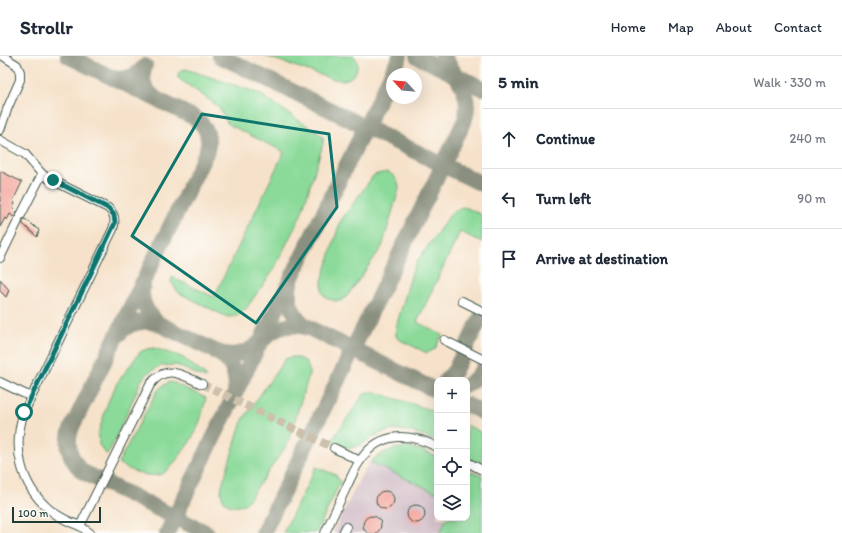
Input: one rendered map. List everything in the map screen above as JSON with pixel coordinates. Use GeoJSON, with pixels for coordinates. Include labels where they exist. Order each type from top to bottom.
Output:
{"type":"FeatureCollection","features":[{"type":"Feature","properties":{"kind":"lane"},"geometry":{"type":"LineString","coordinates":[[0,130],[20,76],[17,65],[3,56]]}},
{"type":"Feature","properties":{"kind":"lane"},"geometry":{"type":"LineString","coordinates":[[0,140],[25,154],[42,174],[48,178],[108,208],[114,215],[115,223],[21,420],[19,435],[19,457],[23,472],[33,491],[45,506],[58,516],[80,526],[90,533]]}},
{"type":"Feature","properties":{"kind":"lane"},"geometry":{"type":"LineString","coordinates":[[0,258],[42,174]]}},
{"type":"Feature","properties":{"kind":"lane"},"geometry":{"type":"LineString","coordinates":[[462,301],[482,310]]}},
{"type":"Feature","properties":{"kind":"lane"},"geometry":{"type":"LineString","coordinates":[[444,340],[482,359]]}},
{"type":"Feature","properties":{"kind":"lane"},"geometry":{"type":"LineString","coordinates":[[80,526],[150,385],[155,378],[162,373],[171,372],[180,374],[202,384]]}},
{"type":"Feature","properties":{"kind":"lane"},"geometry":{"type":"LineString","coordinates":[[0,382],[31,397]]}},
{"type":"Feature","properties":{"kind":"lane"},"geometry":{"type":"LineString","coordinates":[[325,533],[360,461],[369,450],[377,444],[395,437],[406,436],[417,438],[434,446]]}},
{"type":"Feature","properties":{"kind":"lane"},"geometry":{"type":"LineString","coordinates":[[334,448],[360,461]]}},
{"type":"Feature","properties":{"kind":"lane"},"geometry":{"type":"LineString","coordinates":[[470,464],[482,470]]}},
{"type":"Feature","properties":{"kind":"highlighted area"},"geometry":{"type":"Polygon","coordinates":[[[202,114],[329,134],[337,207],[256,323],[132,236],[202,114]]]}},
{"type":"Feature","properties":{"kind":"shaded area"},"geometry":{"type":"Polygon","coordinates":[[[370,462],[434,492],[434,521],[446,521],[440,533],[333,533],[362,474],[370,462]]]}},
{"type":"Feature","properties":{"kind":"green space"},"geometry":{"type":"Polygon","coordinates":[[[265,56],[354,56],[357,67],[354,74],[347,79],[332,79],[265,56]]]}},
{"type":"Feature","properties":{"kind":"green space"},"geometry":{"type":"Polygon","coordinates":[[[186,69],[258,93],[323,137],[323,144],[301,215],[273,271],[245,310],[237,316],[228,317],[179,293],[171,282],[172,277],[214,297],[284,152],[228,124],[219,108],[178,78],[179,72],[186,69]]]}},
{"type":"Feature","properties":{"kind":"green space"},"geometry":{"type":"Polygon","coordinates":[[[388,172],[396,179],[399,189],[382,247],[348,295],[341,301],[326,298],[322,292],[322,281],[340,222],[373,176],[388,172]]]}},
{"type":"Feature","properties":{"kind":"green space"},"geometry":{"type":"Polygon","coordinates":[[[462,207],[482,215],[482,242],[460,232],[417,322],[442,335],[435,349],[427,353],[398,339],[396,336],[396,327],[413,269],[452,212],[462,207]]]}},
{"type":"Feature","properties":{"kind":"green space"},"geometry":{"type":"Polygon","coordinates":[[[154,348],[182,357],[206,377],[205,378],[176,365],[161,366],[149,372],[141,381],[107,455],[99,445],[98,434],[108,402],[117,383],[140,352],[154,348]]]}},
{"type":"Feature","properties":{"kind":"green space"},"geometry":{"type":"Polygon","coordinates":[[[292,357],[299,358],[307,364],[309,375],[287,445],[246,503],[236,506],[228,505],[223,499],[221,489],[241,424],[285,359],[292,357]]]}},
{"type":"Feature","properties":{"kind":"green space"},"geometry":{"type":"Polygon","coordinates":[[[169,382],[206,398],[201,419],[194,435],[171,467],[162,474],[145,475],[133,471],[118,463],[157,391],[169,382]]]}},
{"type":"Feature","properties":{"kind":"green space"},"geometry":{"type":"Polygon","coordinates":[[[367,392],[375,392],[434,411],[434,441],[413,432],[393,430],[379,434],[353,448],[340,446],[332,440],[363,395],[367,392]]]}},
{"type":"Feature","properties":{"kind":"green space"},"geometry":{"type":"Polygon","coordinates":[[[470,427],[482,433],[482,467],[470,460],[470,427]]]}},
{"type":"Feature","properties":{"kind":"green space"},"geometry":{"type":"Polygon","coordinates":[[[409,447],[434,456],[434,492],[370,462],[379,455],[398,448],[409,447]]]}},
{"type":"Feature","properties":{"kind":"green space"},"geometry":{"type":"Polygon","coordinates":[[[316,467],[336,475],[341,481],[316,533],[283,533],[316,467]]]}},
{"type":"Feature","properties":{"kind":"green space"},"geometry":{"type":"Polygon","coordinates":[[[470,471],[482,476],[482,533],[440,533],[446,521],[470,521],[470,471]]]}},
{"type":"Feature","properties":{"kind":"building"},"geometry":{"type":"Polygon","coordinates":[[[0,171],[22,182],[13,201],[15,203],[13,208],[17,212],[16,216],[14,217],[10,214],[7,220],[5,218],[0,227],[0,171]]]}},
{"type":"Feature","properties":{"kind":"building"},"geometry":{"type":"Polygon","coordinates":[[[25,219],[39,230],[37,237],[23,224],[23,220],[25,219]]]}},
{"type":"Feature","properties":{"kind":"building"},"geometry":{"type":"Polygon","coordinates":[[[0,279],[9,290],[6,297],[0,291],[0,279]]]}},
{"type":"Feature","properties":{"kind":"building"},"geometry":{"type":"Polygon","coordinates":[[[385,491],[391,494],[394,500],[391,506],[385,509],[379,506],[376,500],[379,494],[385,491]]]}},
{"type":"Feature","properties":{"kind":"building"},"geometry":{"type":"Polygon","coordinates":[[[416,505],[422,508],[425,514],[422,520],[416,523],[410,520],[407,514],[410,508],[416,505]]]}},
{"type":"Feature","properties":{"kind":"building"},"geometry":{"type":"Polygon","coordinates":[[[372,516],[378,519],[381,525],[378,531],[372,534],[366,531],[363,525],[366,519],[372,516]]]}},
{"type":"Feature","properties":{"kind":"taxiway"},"geometry":{"type":"LineString","coordinates":[[68,56],[195,118],[199,121],[207,133],[208,143],[206,153],[72,427],[69,439],[70,451],[74,462],[83,472],[207,533]]}},
{"type":"Feature","properties":{"kind":"taxiway"},"geometry":{"type":"LineString","coordinates":[[220,56],[482,184]]}},
{"type":"Feature","properties":{"kind":"taxiway"},"geometry":{"type":"LineString","coordinates":[[167,533],[400,56]]}},
{"type":"Feature","properties":{"kind":"taxiway"},"geometry":{"type":"LineString","coordinates":[[417,56],[482,88]]}},
{"type":"Feature","properties":{"kind":"taxiway"},"geometry":{"type":"LineString","coordinates":[[263,533],[464,122],[467,113],[465,95],[458,79],[443,56]]}},
{"type":"Feature","properties":{"kind":"taxiway"},"geometry":{"type":"LineString","coordinates":[[113,78],[122,79],[131,77],[145,66],[143,75],[145,87],[154,97]]}},
{"type":"Feature","properties":{"kind":"taxiway"},"geometry":{"type":"LineString","coordinates":[[263,340],[268,335],[284,327],[296,326],[309,328],[299,319],[292,309],[289,297],[290,283]]}},
{"type":"Feature","properties":{"kind":"taxiway"},"geometry":{"type":"LineString","coordinates":[[118,335],[132,324],[142,322],[159,324],[147,311],[142,295],[143,284]]}},
{"type":"Feature","properties":{"kind":"taxiway"},"geometry":{"type":"LineString","coordinates":[[449,377],[454,372],[482,315]]}},
{"type":"Feature","properties":{"kind":"taxiway"},"geometry":{"type":"LineString","coordinates":[[159,324],[217,352]]}},
{"type":"Feature","properties":{"kind":"taxiway"},"geometry":{"type":"LineString","coordinates":[[309,328],[434,390]]}},
{"type":"Feature","properties":{"kind":"taxiway"},"geometry":{"type":"LineString","coordinates":[[235,392],[236,380],[233,369],[227,360],[217,352],[229,355],[240,354],[260,342]]}},
{"type":"Feature","properties":{"kind":"taxiway"},"geometry":{"type":"LineString","coordinates":[[470,383],[482,370]]}},
{"type":"Feature","properties":{"kind":"taxiway"},"geometry":{"type":"LineString","coordinates":[[470,406],[482,412]]}},
{"type":"Feature","properties":{"kind":"tunnel"},"geometry":{"type":"LineString","coordinates":[[202,384],[334,448]]}},
{"type":"Feature","properties":{"kind":"route"},"geometry":{"type":"LineString","coordinates":[[24,412],[115,223],[115,217],[108,208],[53,180]]}}]}
